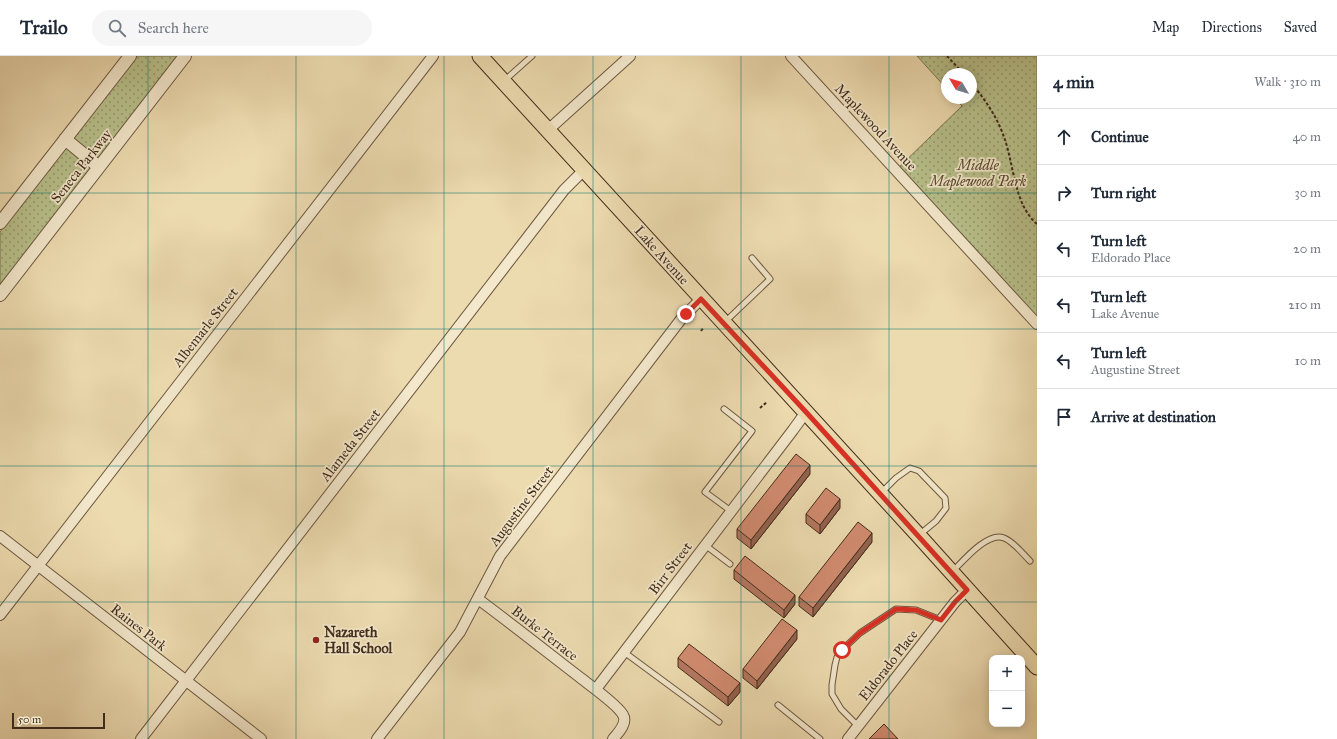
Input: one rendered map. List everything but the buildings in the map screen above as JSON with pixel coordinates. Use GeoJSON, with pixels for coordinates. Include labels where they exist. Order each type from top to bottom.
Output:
{"type":"FeatureCollection","features":[{"type":"Feature","properties":{"kind":"main road","name":"Lake Avenue"},"geometry":{"type":"LineString","coordinates":[[486,60],[547,131],[806,412],[1037,668]]}},
{"type":"Feature","properties":{"kind":"street","name":"Seneca Parkway"},"geometry":{"type":"LineString","coordinates":[[0,223],[130,56]]}},
{"type":"Feature","properties":{"kind":"street","name":"Seneca Parkway"},"geometry":{"type":"LineString","coordinates":[[0,295],[186,56]]}},
{"type":"Feature","properties":{"kind":"street","name":"Albemarle Street"},"geometry":{"type":"LineString","coordinates":[[0,615],[433,56]]}},
{"type":"Feature","properties":{"kind":"street"},"geometry":{"type":"LineString","coordinates":[[547,131],[630,56]]}},
{"type":"Feature","properties":{"kind":"street","name":"Maplewood Avenue"},"geometry":{"type":"LineString","coordinates":[[791,56],[1037,324]]}},
{"type":"Feature","properties":{"kind":"street"},"geometry":{"type":"LineString","coordinates":[[65,140],[99,167]]}},
{"type":"Feature","properties":{"kind":"street","name":"Alameda Street"},"geometry":{"type":"LineString","coordinates":[[141,739],[559,196],[584,170]]}},
{"type":"Feature","properties":{"kind":"street","name":"Augustine Street"},"geometry":{"type":"LineString","coordinates":[[377,739],[460,632],[500,556],[682,318],[701,299]]}},
{"type":"Feature","properties":{"kind":"street","name":"Birr Street"},"geometry":{"type":"LineString","coordinates":[[596,689],[806,412]]}},
{"type":"Feature","properties":{"kind":"street","name":"Raines Park"},"geometry":{"type":"LineString","coordinates":[[0,536],[260,739]]}},
{"type":"Feature","properties":{"kind":"street","name":"Eldorado Place"},"geometry":{"type":"LineString","coordinates":[[848,739],[955,602],[967,590]]}},
{"type":"Feature","properties":{"kind":"street","name":"Burke Terrace"},"geometry":{"type":"LineString","coordinates":[[478,598],[596,689]]}},
{"type":"Feature","properties":{"kind":"street"},"geometry":{"type":"LineString","coordinates":[[596,689],[623,715],[624,722],[614,739]]}},
{"type":"Feature","properties":{"kind":"lane"},"geometry":{"type":"LineString","coordinates":[[503,81],[532,56]]}},
{"type":"Feature","properties":{"kind":"lane"},"geometry":{"type":"LineString","coordinates":[[724,324],[770,279],[752,258]]}},
{"type":"Feature","properties":{"kind":"lane"},"geometry":{"type":"LineString","coordinates":[[724,409],[752,431],[705,492],[731,511]]}},
{"type":"Feature","properties":{"kind":"lane"},"geometry":{"type":"LineString","coordinates":[[880,494],[896,478],[910,468],[919,471],[945,498],[946,508],[936,521],[919,536]]}},
{"type":"Feature","properties":{"kind":"lane"},"geometry":{"type":"LineString","coordinates":[[951,573],[983,543],[994,537],[1003,537],[1013,543],[1030,561]]}},
{"type":"Feature","properties":{"kind":"lane"},"geometry":{"type":"LineString","coordinates":[[705,545],[730,564]]}},
{"type":"Feature","properties":{"kind":"lane"},"geometry":{"type":"LineString","coordinates":[[858,726],[841,709],[832,694],[835,665],[837,657],[842,650],[860,633],[896,609],[916,610],[941,620]]}},
{"type":"Feature","properties":{"kind":"lane"},"geometry":{"type":"LineString","coordinates":[[624,652],[719,722]]}},
{"type":"Feature","properties":{"kind":"lane"},"geometry":{"type":"LineString","coordinates":[[778,704],[820,739]]}},
{"type":"Feature","properties":{"kind":"path"},"geometry":{"type":"LineString","coordinates":[[948,56],[959,68]]}},
{"type":"Feature","properties":{"kind":"path"},"geometry":{"type":"LineString","coordinates":[[977,90],[988,104],[1004,137],[1026,213],[1037,224]]}},
{"type":"Feature","properties":{"kind":"path"},"geometry":{"type":"LineString","coordinates":[[701,330],[704,327]]}},
{"type":"Feature","properties":{"kind":"path"},"geometry":{"type":"LineString","coordinates":[[760,408],[767,402]]}},
{"type":"Feature","properties":{"kind":"green space"},"geometry":{"type":"Polygon","coordinates":[[[137,56],[178,56],[0,285],[0,232],[137,56]]]}},
{"type":"Feature","properties":{"kind":"green space","name":"Middle Maplewood Park"},"geometry":{"type":"Polygon","coordinates":[[[917,56],[1037,56],[1037,326],[896,170],[962,106],[960,104],[977,104],[977,68],[941,68],[941,82],[917,56]]]}},
{"type":"Feature","properties":{"kind":"place","name":"Nazareth Hall School"},"geometry":{"type":"Point","coordinates":[316,640]}},
{"type":"Feature","properties":{"kind":"route"},"geometry":{"type":"LineString","coordinates":[[686,314],[701,299],[806,412],[967,590],[955,602],[941,620],[916,610],[896,609],[860,633],[842,650]]}}]}
